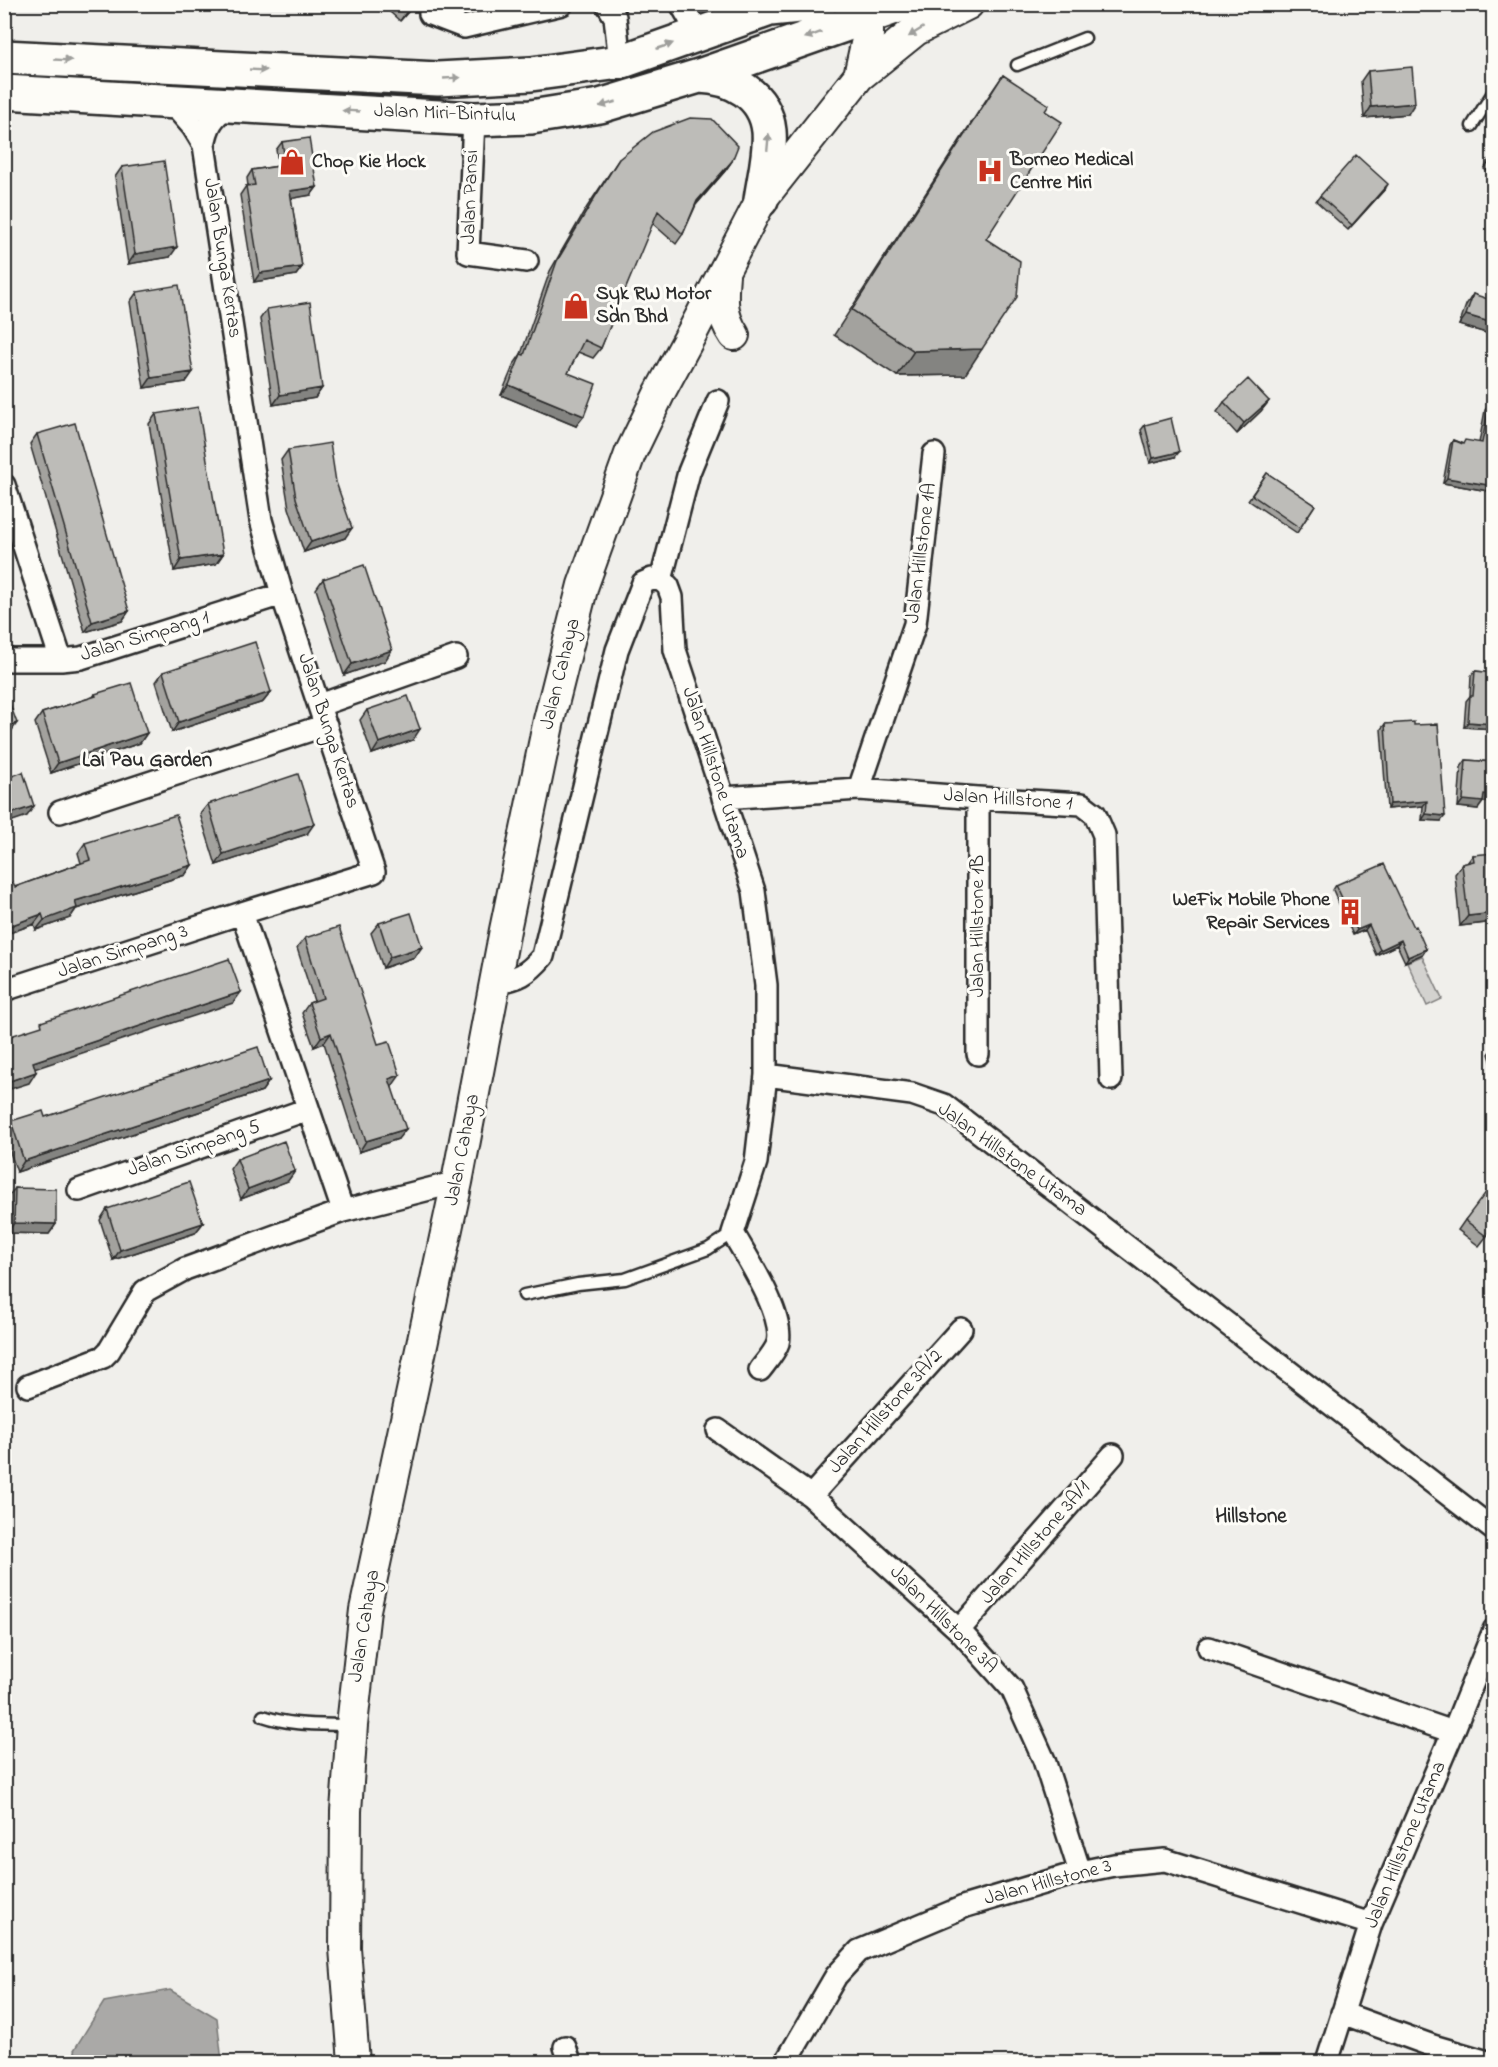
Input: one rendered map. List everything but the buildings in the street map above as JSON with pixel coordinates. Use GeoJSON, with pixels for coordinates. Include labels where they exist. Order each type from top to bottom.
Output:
{"type":"FeatureCollection","features":[{"type":"Feature","properties":{"kind":"highway","name":"Jalan Miri-Bintulu"},"geometry":{"type":"LineString","coordinates":[[4,57],[438,79],[531,74],[620,62],[777,7],[819,4]]}},
{"type":"Feature","properties":{"kind":"highway","name":"Jalan Miri-Bintulu"},"geometry":{"type":"LineString","coordinates":[[4,92],[474,119],[531,117],[600,106],[699,76],[856,10],[904,4]]}},
{"type":"Feature","properties":{"kind":"highway"},"geometry":{"type":"LineString","coordinates":[[699,76],[722,78],[742,87],[758,102],[763,111],[769,133],[761,200]]}},
{"type":"Feature","properties":{"kind":"street"},"geometry":{"type":"LineString","coordinates":[[430,14],[464,27],[562,4]]}},
{"type":"Feature","properties":{"kind":"street"},"geometry":{"type":"LineString","coordinates":[[681,4],[699,35]]}},
{"type":"Feature","properties":{"kind":"street"},"geometry":{"type":"LineString","coordinates":[[859,76],[916,30],[968,4]]}},
{"type":"Feature","properties":{"kind":"street"},"geometry":{"type":"LineString","coordinates":[[616,8],[620,62]]}},
{"type":"Feature","properties":{"kind":"street"},"geometry":{"type":"LineString","coordinates":[[856,10],[868,35],[859,76]]}},
{"type":"Feature","properties":{"kind":"street","name":"Jalan Cahaya"},"geometry":{"type":"LineString","coordinates":[[354,2062],[345,1948],[346,1810],[352,1725],[365,1610],[457,1182],[549,720],[583,585],[630,454],[761,200],[859,76]]}},
{"type":"Feature","properties":{"kind":"street","name":"Jalan Bunga Kertas"},"geometry":{"type":"LineString","coordinates":[[172,103],[193,127],[204,146]]}},
{"type":"Feature","properties":{"kind":"street","name":"Jalan Bunga Kertas"},"geometry":{"type":"LineString","coordinates":[[228,105],[212,120],[204,146],[261,520],[282,594],[374,872],[242,913]]}},
{"type":"Feature","properties":{"kind":"street","name":"Jalan Pansi"},"geometry":{"type":"LineString","coordinates":[[474,119],[468,253],[527,261]]}},
{"type":"Feature","properties":{"kind":"street"},"geometry":{"type":"LineString","coordinates":[[724,269],[723,312],[726,324],[734,334]]}},
{"type":"Feature","properties":{"kind":"street"},"geometry":{"type":"LineString","coordinates":[[495,983],[516,979],[530,971],[543,956],[617,650],[643,583],[652,579],[661,580],[689,472],[718,401]]}},
{"type":"Feature","properties":{"kind":"street","name":"Jalan Hillstone 1A"},"geometry":{"type":"LineString","coordinates":[[859,789],[915,624],[934,454]]}},
{"type":"Feature","properties":{"kind":"street"},"geometry":{"type":"LineString","coordinates":[[4,485],[61,660]]}},
{"type":"Feature","properties":{"kind":"street","name":"Jalan Hillstone Utama"},"geometry":{"type":"LineString","coordinates":[[661,580],[668,586],[672,597],[675,650],[754,891],[766,985],[766,1075],[912,1094],[944,1105],[1494,1530]]}},
{"type":"Feature","properties":{"kind":"street","name":"Jalan Simpang 1"},"geometry":{"type":"LineString","coordinates":[[4,660],[81,658],[282,594]]}},
{"type":"Feature","properties":{"kind":"street"},"geometry":{"type":"LineString","coordinates":[[320,705],[456,657]]}},
{"type":"Feature","properties":{"kind":"street"},"geometry":{"type":"LineString","coordinates":[[60,812],[326,725]]}},
{"type":"Feature","properties":{"kind":"street","name":"Jalan Hillstone 1"},"geometry":{"type":"LineString","coordinates":[[723,798],[859,789],[1082,804],[1095,814],[1104,835],[1111,1080]]}},
{"type":"Feature","properties":{"kind":"street","name":"Jalan Hillstone 1B"},"geometry":{"type":"LineString","coordinates":[[978,798],[978,1054]]}},
{"type":"Feature","properties":{"kind":"street"},"geometry":{"type":"LineString","coordinates":[[242,913],[342,1211]]}},
{"type":"Feature","properties":{"kind":"street","name":"Jalan Simpang 3"},"geometry":{"type":"LineString","coordinates":[[4,990],[242,913]]}},
{"type":"Feature","properties":{"kind":"street"},"geometry":{"type":"LineString","coordinates":[[760,1370],[778,1344],[778,1326],[773,1308],[733,1233],[756,1162],[766,1075]]}},
{"type":"Feature","properties":{"kind":"street","name":"Jalan Simpang 5"},"geometry":{"type":"LineString","coordinates":[[79,1190],[308,1109]]}},
{"type":"Feature","properties":{"kind":"street"},"geometry":{"type":"LineString","coordinates":[[28,1386],[103,1357],[109,1351],[145,1291],[185,1269],[342,1211],[457,1182]]}},
{"type":"Feature","properties":{"kind":"street","name":"Jalan Hillstone 3A/2"},"geometry":{"type":"LineString","coordinates":[[811,1496],[961,1329]]}},
{"type":"Feature","properties":{"kind":"street","name":"Jalan Hillstone 3A"},"geometry":{"type":"LineString","coordinates":[[718,1430],[811,1496],[959,1630],[1012,1689],[1044,1760],[1080,1872]]}},
{"type":"Feature","properties":{"kind":"street","name":"Jalan Hillstone 3A/1"},"geometry":{"type":"LineString","coordinates":[[959,1630],[1113,1455]]}},
{"type":"Feature","properties":{"kind":"street","name":"Jalan Hillstone Utama"},"geometry":{"type":"LineString","coordinates":[[1327,2062],[1371,1924],[1494,1630]]}},
{"type":"Feature","properties":{"kind":"street"},"geometry":{"type":"LineString","coordinates":[[1209,1647],[1453,1732]]}},
{"type":"Feature","properties":{"kind":"street","name":"Jalan Hillstone 3"},"geometry":{"type":"LineString","coordinates":[[786,2062],[836,1976],[860,1951],[966,1906],[1080,1872],[1114,1865],[1165,1860],[1371,1924]]}},
{"type":"Feature","properties":{"kind":"street"},"geometry":{"type":"LineString","coordinates":[[1342,2013],[1433,2046],[1488,2062]]}},
{"type":"Feature","properties":{"kind":"lane"},"geometry":{"type":"LineString","coordinates":[[1017,65],[1085,38]]}},
{"type":"Feature","properties":{"kind":"lane"},"geometry":{"type":"LineString","coordinates":[[1472,126],[1494,91]]}},
{"type":"Feature","properties":{"kind":"lane"},"geometry":{"type":"LineString","coordinates":[[524,1295],[578,1284],[626,1280],[708,1249],[733,1233]]}},
{"type":"Feature","properties":{"kind":"lane"},"geometry":{"type":"LineString","coordinates":[[263,1716],[280,1722],[297,1724],[352,1725]]}},
{"type":"Feature","properties":{"kind":"shaded area"},"geometry":{"type":"Polygon","coordinates":[[[1422,956],[1442,999],[1427,1006],[1407,962],[1422,956]]]}},
{"type":"Feature","properties":{"kind":"shaded area"},"geometry":{"type":"Polygon","coordinates":[[[170,1990],[217,2018],[222,2062],[82,2062],[74,2050],[104,2002],[170,1990]]]}},
{"type":"Feature","properties":{"kind":"place","name":"Chop Kie Hock"},"geometry":{"type":"Point","coordinates":[292,162]}},
{"type":"Feature","properties":{"kind":"place","name":"Borneo Medical Centre Miri"},"geometry":{"type":"Point","coordinates":[990,171]}},
{"type":"Feature","properties":{"kind":"place","name":"Syk RW Motor Sdn Bhd"},"geometry":{"type":"Point","coordinates":[576,306]}},
{"type":"Feature","properties":{"kind":"place","name":"WeFix Mobile Phone Repair Services"},"geometry":{"type":"Point","coordinates":[1350,912]}},
{"type":"Feature","properties":{"kind":"district","name":"Lai Pau Garden"},"geometry":{"type":"Point","coordinates":[147,761]}},
{"type":"Feature","properties":{"kind":"district","name":"Hillstone"},"geometry":{"type":"Point","coordinates":[1251,1517]}}]}
